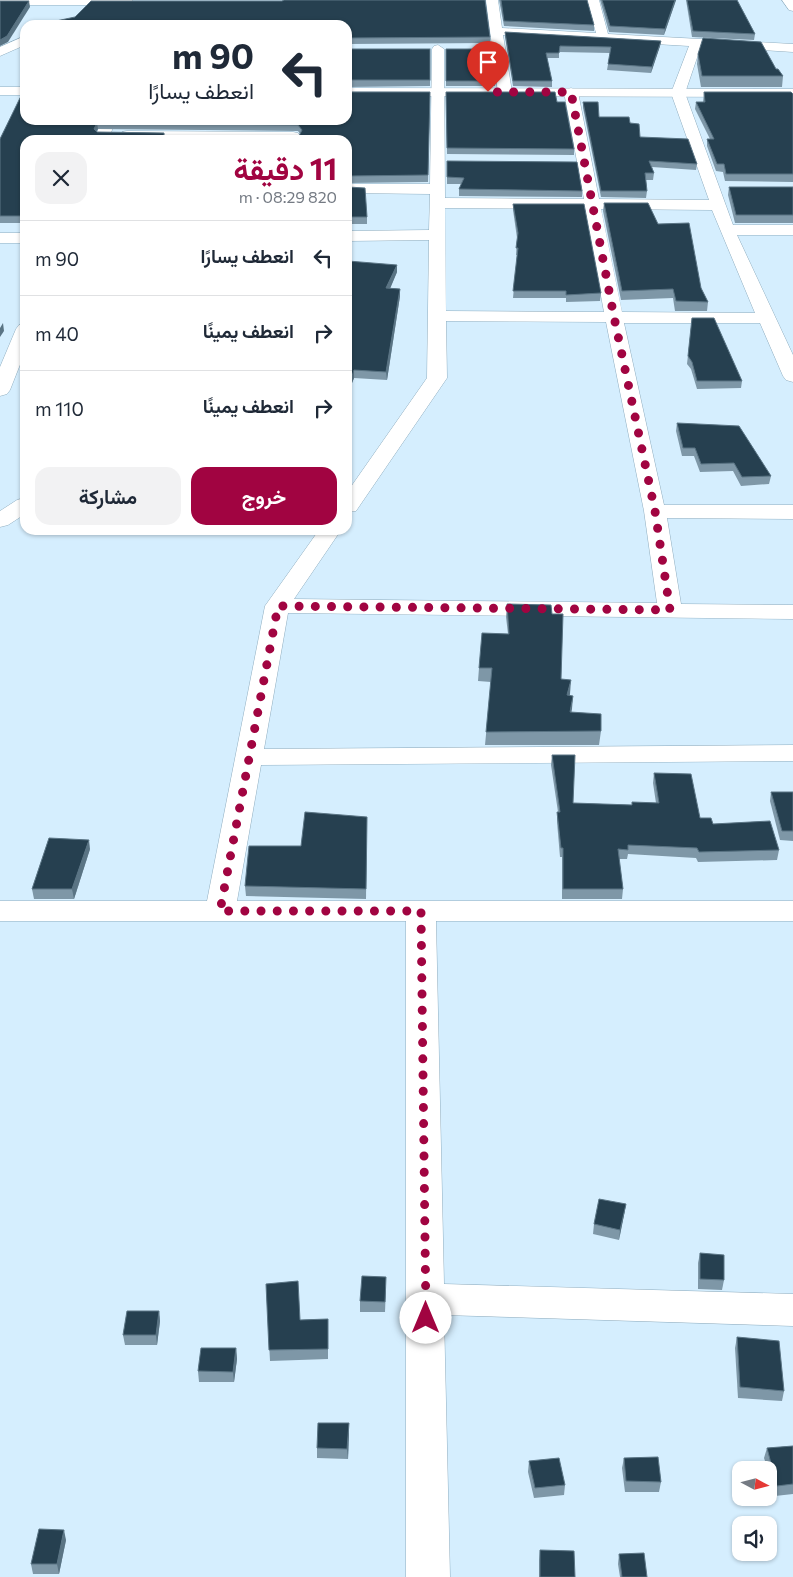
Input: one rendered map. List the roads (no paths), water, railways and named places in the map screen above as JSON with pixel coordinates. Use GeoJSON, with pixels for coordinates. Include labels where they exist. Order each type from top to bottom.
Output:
{"type":"FeatureCollection","features":[{"type":"Feature","properties":{"kind":"street"},"geometry":{"type":"LineString","coordinates":[[492,0],[496,31],[494,49],[505,92]]}},
{"type":"Feature","properties":{"kind":"street"},"geometry":{"type":"LineString","coordinates":[[593,0],[603,37]]}},
{"type":"Feature","properties":{"kind":"street"},"geometry":{"type":"LineString","coordinates":[[788,0],[793,8]]}},
{"type":"Feature","properties":{"kind":"street"},"geometry":{"type":"LineString","coordinates":[[75,15],[88,1]]}},
{"type":"Feature","properties":{"kind":"street"},"geometry":{"type":"LineString","coordinates":[[0,2],[136,2]]}},
{"type":"Feature","properties":{"kind":"street"},"geometry":{"type":"LineString","coordinates":[[496,31],[793,48]]}},
{"type":"Feature","properties":{"kind":"street"},"geometry":{"type":"LineString","coordinates":[[8,33],[20,34]]}},
{"type":"Feature","properties":{"kind":"street"},"geometry":{"type":"LineString","coordinates":[[2,51],[20,42]]}},
{"type":"Feature","properties":{"kind":"street"},"geometry":{"type":"LineString","coordinates":[[696,42],[678,93],[727,230],[791,367]]}},
{"type":"Feature","properties":{"kind":"street"},"geometry":{"type":"LineString","coordinates":[[352,500],[437,378],[438,49]]}},
{"type":"Feature","properties":{"kind":"street"},"geometry":{"type":"LineString","coordinates":[[2,51],[20,50]]}},
{"type":"Feature","properties":{"kind":"street"},"geometry":{"type":"LineString","coordinates":[[0,91],[20,91]]}},
{"type":"Feature","properties":{"kind":"street"},"geometry":{"type":"LineString","coordinates":[[352,92],[793,93]]}},
{"type":"Feature","properties":{"kind":"street"},"geometry":{"type":"LineString","coordinates":[[571,92],[579,162],[592,204],[655,511],[670,610]]}},
{"type":"Feature","properties":{"kind":"street"},"geometry":{"type":"LineString","coordinates":[[438,160],[457,161]]}},
{"type":"Feature","properties":{"kind":"street"},"geometry":{"type":"LineString","coordinates":[[352,188],[437,196],[592,204],[718,205]]}},
{"type":"Feature","properties":{"kind":"street"},"geometry":{"type":"LineString","coordinates":[[712,188],[730,188]]}},
{"type":"Feature","properties":{"kind":"street"},"geometry":{"type":"LineString","coordinates":[[727,230],[793,230]]}},
{"type":"Feature","properties":{"kind":"street"},"geometry":{"type":"LineString","coordinates":[[352,236],[437,235]]}},
{"type":"Feature","properties":{"kind":"street"},"geometry":{"type":"LineString","coordinates":[[0,238],[20,238]]}},
{"type":"Feature","properties":{"kind":"street"},"geometry":{"type":"LineString","coordinates":[[437,316],[767,318]]}},
{"type":"Feature","properties":{"kind":"street"},"geometry":{"type":"LineString","coordinates":[[0,390],[20,341]]}},
{"type":"Feature","properties":{"kind":"street"},"geometry":{"type":"LineString","coordinates":[[0,520],[20,508]]}},
{"type":"Feature","properties":{"kind":"street"},"geometry":{"type":"LineString","coordinates":[[655,511],[793,512]]}},
{"type":"Feature","properties":{"kind":"street"},"geometry":{"type":"LineString","coordinates":[[220,911],[278,606],[327,535]]}},
{"type":"Feature","properties":{"kind":"street"},"geometry":{"type":"LineString","coordinates":[[278,606],[793,612]]}},
{"type":"Feature","properties":{"kind":"street"},"geometry":{"type":"LineString","coordinates":[[249,757],[793,753]]}},
{"type":"Feature","properties":{"kind":"street"},"geometry":{"type":"LineString","coordinates":[[0,911],[793,911]]}},
{"type":"Feature","properties":{"kind":"street"},"geometry":{"type":"LineString","coordinates":[[421,911],[428,1577]]}},
{"type":"Feature","properties":{"kind":"street"},"geometry":{"type":"LineString","coordinates":[[425,1299],[793,1310]]}}]}
